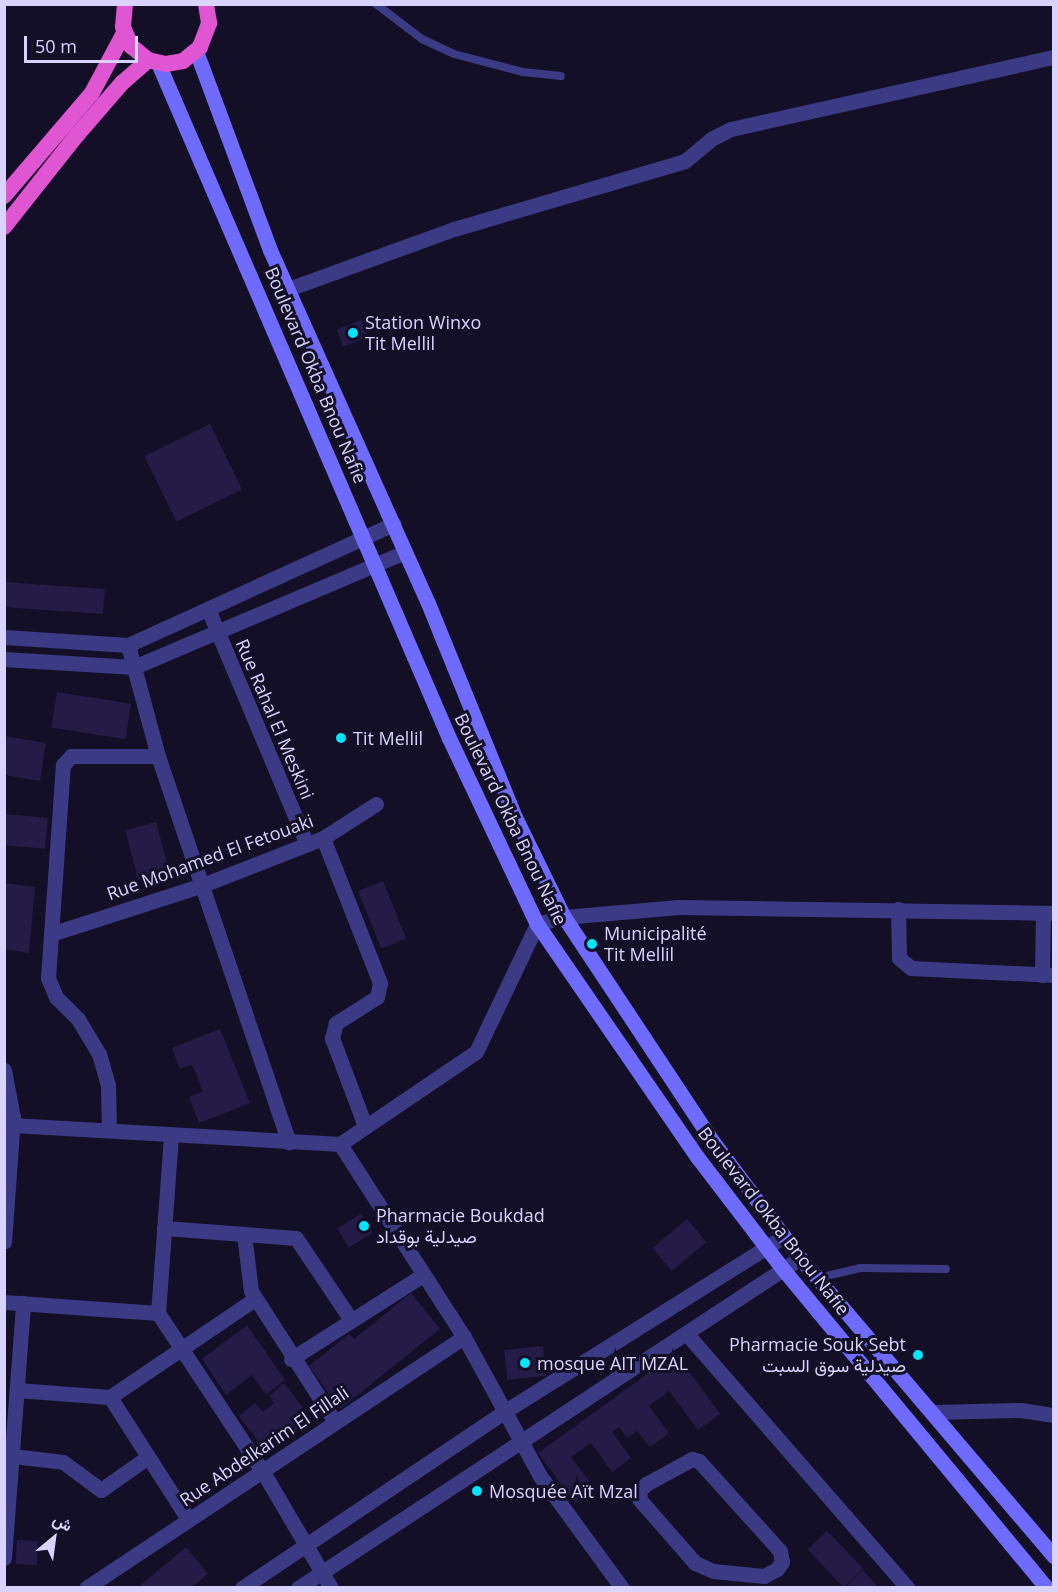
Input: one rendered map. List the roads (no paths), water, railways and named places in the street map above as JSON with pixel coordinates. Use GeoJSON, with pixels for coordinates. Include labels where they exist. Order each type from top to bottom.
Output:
{"type":"FeatureCollection","features":[{"type":"Feature","properties":{"kind":"highway"},"geometry":{"type":"LineString","coordinates":[[4,196],[92,93],[124,33],[125,4]]}},
{"type":"Feature","properties":{"kind":"highway"},"geometry":{"type":"LineString","coordinates":[[4,227],[77,135],[122,83],[153,62],[183,61],[196,51],[208,29],[206,4]]}},
{"type":"Feature","properties":{"kind":"highway"},"geometry":{"type":"LineString","coordinates":[[124,33],[131,46],[153,62]]}},
{"type":"Feature","properties":{"kind":"main road","name":"Boulevard Okba Bnou Nafie"},"geometry":{"type":"LineString","coordinates":[[196,51],[288,289],[394,524],[515,817],[564,917],[713,1142],[800,1258],[1053,1556]]}},
{"type":"Feature","properties":{"kind":"main road","name":"Boulevard Okba Bnou Nafie"},"geometry":{"type":"LineString","coordinates":[[153,62],[365,537],[449,738],[537,924],[698,1158],[782,1268],[1047,1587]]}},
{"type":"Feature","properties":{"kind":"street"},"geometry":{"type":"LineString","coordinates":[[288,289],[454,229],[685,161],[711,139],[731,129],[1053,57]]}},
{"type":"Feature","properties":{"kind":"street"},"geometry":{"type":"LineString","coordinates":[[4,637],[128,645],[394,524]]}},
{"type":"Feature","properties":{"kind":"street"},"geometry":{"type":"LineString","coordinates":[[4,659],[134,667],[216,630],[405,552]]}},
{"type":"Feature","properties":{"kind":"street","name":"Rue Rahal El Meskini"},"geometry":{"type":"LineString","coordinates":[[208,609],[307,844]]}},
{"type":"Feature","properties":{"kind":"street"},"geometry":{"type":"LineString","coordinates":[[128,645],[158,756],[200,886],[289,1142]]}},
{"type":"Feature","properties":{"kind":"street"},"geometry":{"type":"LineString","coordinates":[[109,1130],[108,1085],[99,1054],[49,984],[65,759],[70,756],[158,756]]}},
{"type":"Feature","properties":{"kind":"street","name":"Rue Mohamed El Fetouaki"},"geometry":{"type":"LineString","coordinates":[[51,934],[200,886],[323,838],[376,804]]}},
{"type":"Feature","properties":{"kind":"street"},"geometry":{"type":"LineString","coordinates":[[323,838],[380,983],[377,997],[341,1019],[332,1038],[365,1126]]}},
{"type":"Feature","properties":{"kind":"street"},"geometry":{"type":"LineString","coordinates":[[12,1125],[109,1130],[171,1137],[340,1144],[476,1052],[537,924],[564,917],[679,907],[898,909],[1048,913],[1048,975],[910,968],[899,958],[898,909]]}},
{"type":"Feature","properties":{"kind":"street"},"geometry":{"type":"LineString","coordinates":[[4,1070],[13,1102],[4,1242]]}},
{"type":"Feature","properties":{"kind":"street"},"geometry":{"type":"LineString","coordinates":[[171,1137],[158,1313],[263,1472],[331,1587]]}},
{"type":"Feature","properties":{"kind":"street"},"geometry":{"type":"LineString","coordinates":[[340,1144],[464,1337],[565,1514],[622,1587]]}},
{"type":"Feature","properties":{"kind":"street"},"geometry":{"type":"LineString","coordinates":[[164,1228],[296,1238],[351,1320]]}},
{"type":"Feature","properties":{"kind":"street"},"geometry":{"type":"LineString","coordinates":[[244,1234],[246,1269],[255,1299],[291,1359],[335,1422]]}},
{"type":"Feature","properties":{"kind":"street"},"geometry":{"type":"LineString","coordinates":[[242,1587],[507,1410],[784,1236]]}},
{"type":"Feature","properties":{"kind":"street"},"geometry":{"type":"LineString","coordinates":[[298,1587],[800,1258]]}},
{"type":"Feature","properties":{"kind":"street"},"geometry":{"type":"LineString","coordinates":[[291,1359],[423,1275]]}},
{"type":"Feature","properties":{"kind":"street"},"geometry":{"type":"LineString","coordinates":[[17,1390],[110,1397],[255,1299]]}},
{"type":"Feature","properties":{"kind":"street"},"geometry":{"type":"LineString","coordinates":[[4,1302],[158,1313]]}},
{"type":"Feature","properties":{"kind":"street"},"geometry":{"type":"LineString","coordinates":[[4,1558],[23,1303]]}},
{"type":"Feature","properties":{"kind":"street"},"geometry":{"type":"LineString","coordinates":[[686,1333],[908,1587]]}},
{"type":"Feature","properties":{"kind":"street","name":"Rue Abdelkarim El Fillali"},"geometry":{"type":"LineString","coordinates":[[86,1587],[464,1337]]}},
{"type":"Feature","properties":{"kind":"street"},"geometry":{"type":"LineString","coordinates":[[110,1397],[188,1520]]}},
{"type":"Feature","properties":{"kind":"street"},"geometry":{"type":"LineString","coordinates":[[933,1412],[1022,1410],[1053,1415]]}},
{"type":"Feature","properties":{"kind":"street"},"geometry":{"type":"LineString","coordinates":[[13,1456],[63,1462],[101,1490],[148,1457]]}},
{"type":"Feature","properties":{"kind":"street"},"geometry":{"type":"LineString","coordinates":[[699,1461],[780,1551],[779,1567],[764,1582],[713,1570],[695,1563],[640,1500],[639,1491],[680,1463],[699,1461]]}},
{"type":"Feature","properties":{"kind":"lane"},"geometry":{"type":"LineString","coordinates":[[376,4],[422,39],[454,54],[523,72],[561,76]]}},
{"type":"Feature","properties":{"kind":"lane"},"geometry":{"type":"LineString","coordinates":[[818,1278],[860,1268],[946,1269]]}},
{"type":"Feature","properties":{"kind":"place","name":"Station Winxo Tit Mellil"},"geometry":{"type":"Point","coordinates":[353,333]}},
{"type":"Feature","properties":{"kind":"place","name":"Tit Mellil"},"geometry":{"type":"Point","coordinates":[341,738]}},
{"type":"Feature","properties":{"kind":"place","name":"Municipalité Tit Mellil"},"geometry":{"type":"Point","coordinates":[592,944]}},
{"type":"Feature","properties":{"kind":"place","name":"Pharmacie Boukdad صيدلية بوقداد"},"geometry":{"type":"Point","coordinates":[364,1226]}},
{"type":"Feature","properties":{"kind":"place","name":"Pharmacie Souk Sebt صيدلية سوق السبت"},"geometry":{"type":"Point","coordinates":[918,1355]}},
{"type":"Feature","properties":{"kind":"place","name":"mosque AIT MZAL"},"geometry":{"type":"Point","coordinates":[525,1363]}},
{"type":"Feature","properties":{"kind":"place","name":"Mosquée Aït Mzal"},"geometry":{"type":"Point","coordinates":[477,1491]}}]}
